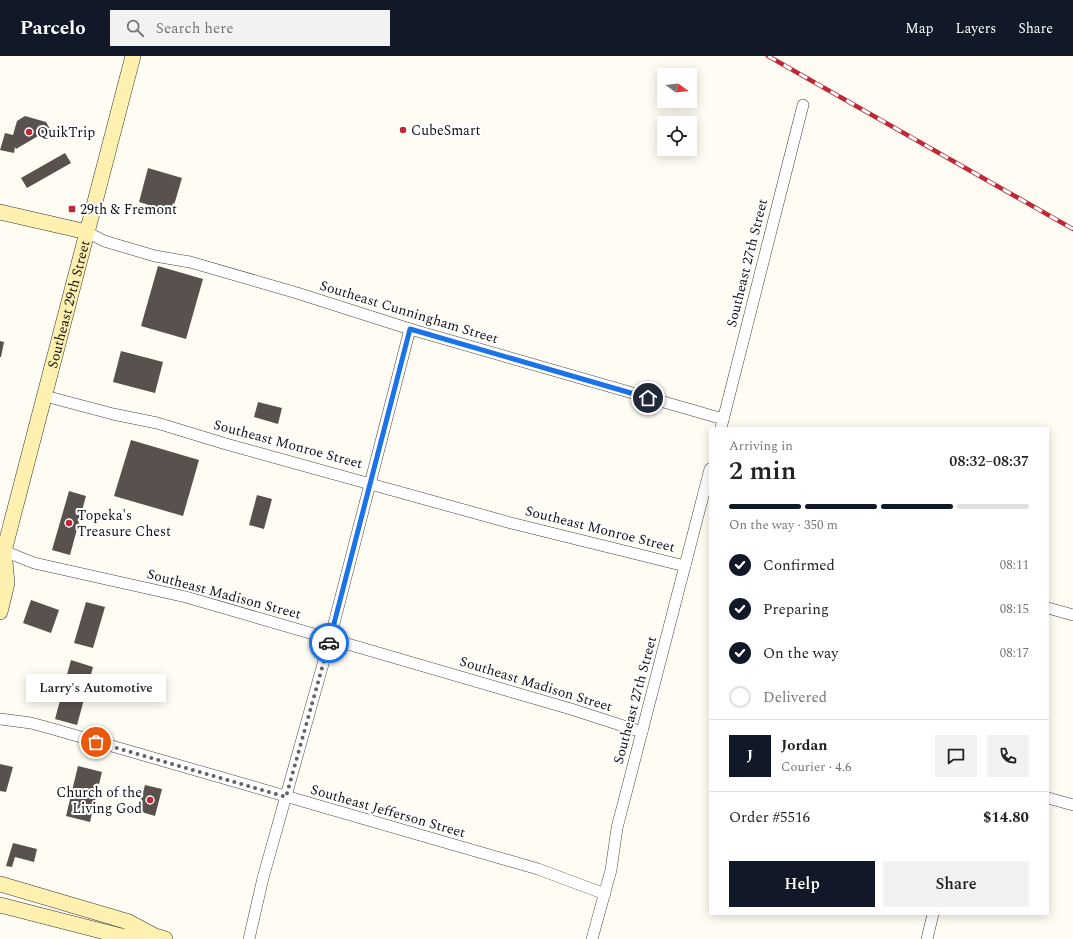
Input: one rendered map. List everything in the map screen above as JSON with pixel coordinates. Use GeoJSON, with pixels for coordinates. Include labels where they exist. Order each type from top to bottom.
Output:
{"type":"FeatureCollection","features":[{"type":"Feature","properties":{"kind":"main road","name":"Southeast 29th Street"},"geometry":{"type":"LineString","coordinates":[[0,612],[7,583],[2,555],[45,396],[133,56]]}},
{"type":"Feature","properties":{"kind":"main road"},"geometry":{"type":"LineString","coordinates":[[0,212],[87,232]]}},
{"type":"Feature","properties":{"kind":"main road"},"geometry":{"type":"LineString","coordinates":[[0,884],[129,922],[160,938]]}},
{"type":"Feature","properties":{"kind":"main road"},"geometry":{"type":"LineString","coordinates":[[0,905],[72,925],[121,936],[160,938]]}},
{"type":"Feature","properties":{"kind":"street","name":"Southeast 27th Street"},"geometry":{"type":"LineString","coordinates":[[722,424],[802,105]]}},
{"type":"Feature","properties":{"kind":"street","name":"Southeast Cunningham Street"},"geometry":{"type":"LineString","coordinates":[[87,232],[104,241],[155,256],[190,262],[297,293],[722,424]]}},
{"type":"Feature","properties":{"kind":"street"},"geometry":{"type":"LineString","coordinates":[[249,939],[263,878],[330,639],[410,329]]}},
{"type":"Feature","properties":{"kind":"street","name":"Southeast Monroe Street"},"geometry":{"type":"LineString","coordinates":[[45,396],[113,414],[157,423],[226,444],[511,523],[685,566]]}},
{"type":"Feature","properties":{"kind":"street","name":"Southeast 27th Street"},"geometry":{"type":"LineString","coordinates":[[592,939],[605,894],[617,828],[685,566],[705,511],[709,477]]}},
{"type":"Feature","properties":{"kind":"street","name":"Southeast Madison Street"},"geometry":{"type":"LineString","coordinates":[[2,555],[186,597],[571,709],[642,732]]}},
{"type":"Feature","properties":{"kind":"street"},"geometry":{"type":"LineString","coordinates":[[1049,608],[1073,615]]}},
{"type":"Feature","properties":{"kind":"street","name":"Southeast Jefferson Street"},"geometry":{"type":"LineString","coordinates":[[0,719],[31,723],[538,869],[605,894]]}},
{"type":"Feature","properties":{"kind":"street"},"geometry":{"type":"LineString","coordinates":[[1049,798],[1073,805]]}},
{"type":"Feature","properties":{"kind":"street"},"geometry":{"type":"LineString","coordinates":[[927,939],[933,915]]}},
{"type":"Feature","properties":{"kind":"building","name":"QuikTrip"},"geometry":{"type":"Polygon","coordinates":[[[25,116],[46,122],[50,129],[16,149],[15,147],[14,153],[0,150],[5,133],[13,135],[17,121],[25,116]]]}},
{"type":"Feature","properties":{"kind":"building","name":"QuikTrip"},"geometry":{"type":"Polygon","coordinates":[[[65,153],[71,163],[27,188],[21,178],[65,153]]]}},
{"type":"Feature","properties":{"kind":"building"},"geometry":{"type":"Polygon","coordinates":[[[148,168],[182,178],[172,212],[139,202],[148,168]]]}},
{"type":"Feature","properties":{"kind":"building"},"geometry":{"type":"Polygon","coordinates":[[[158,266],[203,279],[186,339],[141,326],[158,266]]]}},
{"type":"Feature","properties":{"kind":"building"},"geometry":{"type":"Polygon","coordinates":[[[0,341],[4,342],[1,357],[0,357],[0,341]]]}},
{"type":"Feature","properties":{"kind":"building"},"geometry":{"type":"Polygon","coordinates":[[[121,351],[163,362],[155,393],[113,382],[121,351]]]}},
{"type":"Feature","properties":{"kind":"building"},"geometry":{"type":"Polygon","coordinates":[[[258,402],[282,408],[278,424],[254,417],[258,402]]]}},
{"type":"Feature","properties":{"kind":"building"},"geometry":{"type":"Polygon","coordinates":[[[131,440],[199,460],[183,516],[114,496],[131,440]]]}},
{"type":"Feature","properties":{"kind":"building","name":"Topeka's Treasure Chest"},"geometry":{"type":"Polygon","coordinates":[[[69,491],[86,496],[70,555],[52,550],[69,491]]]}},
{"type":"Feature","properties":{"kind":"building"},"geometry":{"type":"Polygon","coordinates":[[[257,495],[272,499],[264,529],[249,525],[257,495]]]}},
{"type":"Feature","properties":{"kind":"building"},"geometry":{"type":"Polygon","coordinates":[[[31,600],[59,610],[51,633],[23,623],[31,600]]]}},
{"type":"Feature","properties":{"kind":"building"},"geometry":{"type":"Polygon","coordinates":[[[86,602],[105,607],[93,648],[74,643],[86,602]]]}},
{"type":"Feature","properties":{"kind":"building"},"geometry":{"type":"Polygon","coordinates":[[[71,660],[93,667],[77,725],[55,719],[71,660]]]}},
{"type":"Feature","properties":{"kind":"building"},"geometry":{"type":"Polygon","coordinates":[[[0,764],[13,767],[6,792],[0,791],[0,764]]]}},
{"type":"Feature","properties":{"kind":"building"},"geometry":{"type":"Polygon","coordinates":[[[78,766],[102,772],[90,822],[66,816],[78,766]]]}},
{"type":"Feature","properties":{"kind":"building","name":"Church of the Living God"},"geometry":{"type":"Polygon","coordinates":[[[145,785],[162,789],[155,816],[138,811],[145,785]]]}},
{"type":"Feature","properties":{"kind":"building"},"geometry":{"type":"Polygon","coordinates":[[[13,843],[37,849],[34,862],[15,857],[12,867],[6,866],[13,843]]]}},
{"type":"Feature","properties":{"kind":"railway"},"geometry":{"type":"LineString","coordinates":[[768,56],[1073,229]]}},
{"type":"Feature","properties":{"kind":"way so far"},"geometry":{"type":"LineString","coordinates":[[96,742],[286,797],[329,643]]}},
{"type":"Feature","properties":{"kind":"place","name":"CubeSmart"},"geometry":{"type":"Point","coordinates":[403,130]}},
{"type":"Feature","properties":{"kind":"place","name":"QuikTrip"},"geometry":{"type":"Point","coordinates":[29,132]}},
{"type":"Feature","properties":{"kind":"place","name":"29th & Fremont"},"geometry":{"type":"Point","coordinates":[72,209]}},
{"type":"Feature","properties":{"kind":"place","name":"Topeka's Treasure Chest"},"geometry":{"type":"Point","coordinates":[69,523]}},
{"type":"Feature","properties":{"kind":"place","name":"Larry's Automotive"},"geometry":{"type":"Point","coordinates":[96,742]}},
{"type":"Feature","properties":{"kind":"place","name":"Church of the Living God"},"geometry":{"type":"Point","coordinates":[150,800]}},
{"type":"Feature","properties":{"kind":"route"},"geometry":{"type":"LineString","coordinates":[[329,643],[410,329],[648,398]]}}]}
